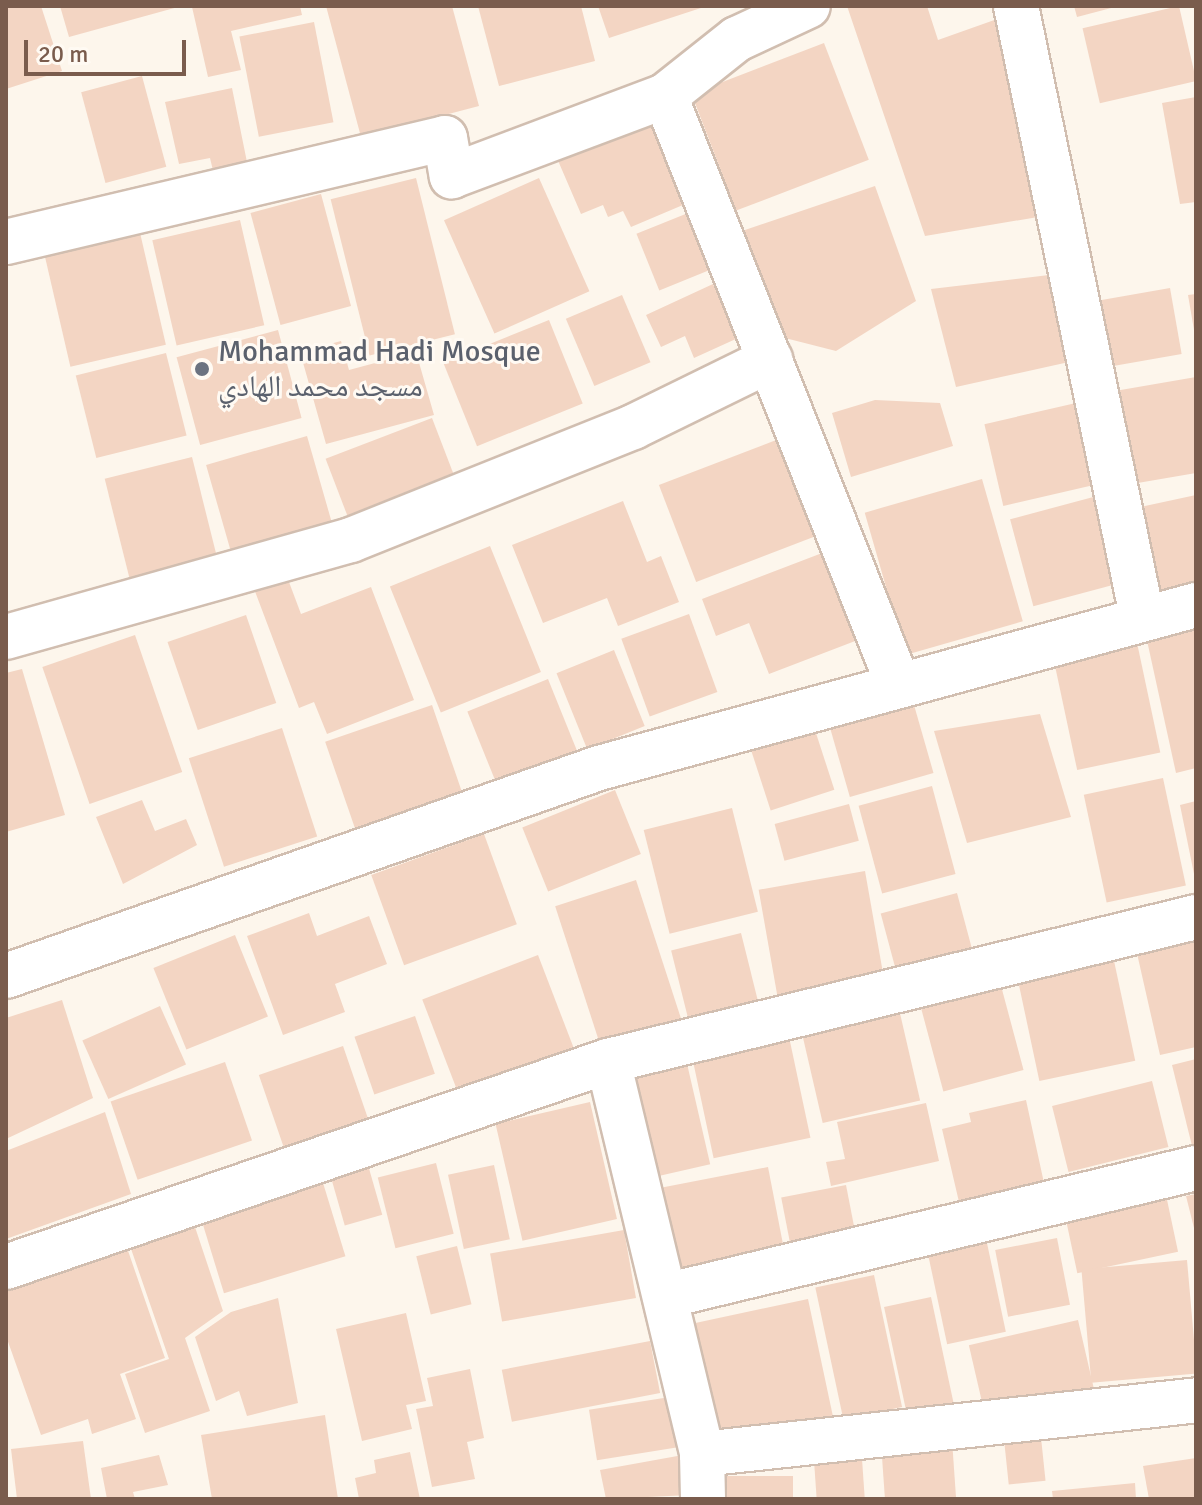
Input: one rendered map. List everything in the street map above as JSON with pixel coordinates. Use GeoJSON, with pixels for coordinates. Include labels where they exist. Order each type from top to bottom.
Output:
{"type":"FeatureCollection","features":[{"type":"Feature","properties":{"kind":"street"},"geometry":{"type":"LineString","coordinates":[[6,242],[445,138],[452,176],[665,96],[733,23],[808,6]]}},
{"type":"Feature","properties":{"kind":"street"},"geometry":{"type":"LineString","coordinates":[[1016,6],[1142,616]]}},
{"type":"Feature","properties":{"kind":"street"},"geometry":{"type":"LineString","coordinates":[[665,96],[898,684]]}},
{"type":"Feature","properties":{"kind":"street"},"geometry":{"type":"LineString","coordinates":[[6,637],[351,540],[493,487],[770,360]]}},
{"type":"Feature","properties":{"kind":"street"},"geometry":{"type":"LineString","coordinates":[[6,976],[599,768],[1142,616],[1196,605]]}},
{"type":"Feature","properties":{"kind":"street"},"geometry":{"type":"LineString","coordinates":[[6,1267],[608,1061],[1196,917]]}},
{"type":"Feature","properties":{"kind":"street"},"geometry":{"type":"LineString","coordinates":[[608,1061],[702,1454],[703,1499]]}},
{"type":"Feature","properties":{"kind":"street"},"geometry":{"type":"LineString","coordinates":[[665,1296],[1196,1168]]}},
{"type":"Feature","properties":{"kind":"street"},"geometry":{"type":"LineString","coordinates":[[702,1454],[1196,1400]]}},
{"type":"Feature","properties":{"kind":"building"},"geometry":{"type":"Polygon","coordinates":[[[6,6],[41,6],[62,71],[6,89],[6,6]]]}},
{"type":"Feature","properties":{"kind":"building"},"geometry":{"type":"Polygon","coordinates":[[[60,6],[178,6],[178,7],[69,37],[60,6]]]}},
{"type":"Feature","properties":{"kind":"building"},"geometry":{"type":"Polygon","coordinates":[[[300,6],[302,15],[231,31],[241,70],[208,77],[192,7],[300,6]]]}},
{"type":"Feature","properties":{"kind":"building"},"geometry":{"type":"Polygon","coordinates":[[[326,6],[452,6],[479,106],[361,137],[326,6]]]}},
{"type":"Feature","properties":{"kind":"building"},"geometry":{"type":"Polygon","coordinates":[[[478,6],[581,6],[595,61],[499,86],[478,6]]]}},
{"type":"Feature","properties":{"kind":"building"},"geometry":{"type":"Polygon","coordinates":[[[598,6],[704,6],[704,7],[609,38],[598,6]]]}},
{"type":"Feature","properties":{"kind":"building"},"geometry":{"type":"Polygon","coordinates":[[[847,6],[927,6],[938,40],[1000,18],[1044,216],[925,236],[847,6]]]}},
{"type":"Feature","properties":{"kind":"building"},"geometry":{"type":"Polygon","coordinates":[[[1074,6],[1115,6],[1115,7],[1077,17],[1074,6]]]}},
{"type":"Feature","properties":{"kind":"building"},"geometry":{"type":"Polygon","coordinates":[[[1179,6],[1196,81],[1100,103],[1083,28],[1179,6]]]}},
{"type":"Feature","properties":{"kind":"building"},"geometry":{"type":"Polygon","coordinates":[[[314,22],[333,122],[259,137],[239,37],[314,22]]]}},
{"type":"Feature","properties":{"kind":"building"},"geometry":{"type":"Polygon","coordinates":[[[824,43],[869,160],[736,211],[691,94],[824,43]]]}},
{"type":"Feature","properties":{"kind":"building"},"geometry":{"type":"Polygon","coordinates":[[[142,76],[166,167],[105,183],[81,92],[142,76]]]}},
{"type":"Feature","properties":{"kind":"building"},"geometry":{"type":"Polygon","coordinates":[[[232,88],[249,172],[215,179],[210,158],[179,164],[165,102],[232,88]]]}},
{"type":"Feature","properties":{"kind":"building"},"geometry":{"type":"Polygon","coordinates":[[[1196,97],[1196,202],[1180,204],[1162,103],[1196,97]]]}},
{"type":"Feature","properties":{"kind":"building"},"geometry":{"type":"Polygon","coordinates":[[[652,109],[690,202],[631,227],[623,211],[608,217],[603,205],[581,214],[553,149],[652,109]]]}},
{"type":"Feature","properties":{"kind":"building"},"geometry":{"type":"Polygon","coordinates":[[[416,178],[455,334],[370,356],[331,199],[416,178]]]}},
{"type":"Feature","properties":{"kind":"building"},"geometry":{"type":"Polygon","coordinates":[[[539,178],[589,291],[494,334],[444,220],[539,178]]]}},
{"type":"Feature","properties":{"kind":"building"},"geometry":{"type":"Polygon","coordinates":[[[875,186],[916,301],[836,351],[785,338],[742,231],[875,186]]]}},
{"type":"Feature","properties":{"kind":"building"},"geometry":{"type":"Polygon","coordinates":[[[321,194],[351,306],[281,325],[250,213],[321,194]]]}},
{"type":"Feature","properties":{"kind":"building"},"geometry":{"type":"Polygon","coordinates":[[[693,211],[716,268],[659,290],[636,234],[693,211]]]}},
{"type":"Feature","properties":{"kind":"building"},"geometry":{"type":"Polygon","coordinates":[[[240,220],[264,325],[177,345],[152,240],[240,220]]]}},
{"type":"Feature","properties":{"kind":"building"},"geometry":{"type":"Polygon","coordinates":[[[138,224],[166,345],[70,367],[43,246],[138,224]]]}},
{"type":"Feature","properties":{"kind":"building"},"geometry":{"type":"Polygon","coordinates":[[[1049,275],[1069,362],[956,387],[931,289],[1049,275]]]}},
{"type":"Feature","properties":{"kind":"building"},"geometry":{"type":"Polygon","coordinates":[[[713,284],[738,338],[694,358],[685,336],[661,347],[646,315],[713,284]]]}},
{"type":"Feature","properties":{"kind":"building"},"geometry":{"type":"Polygon","coordinates":[[[1170,288],[1182,354],[1102,368],[1090,302],[1170,288]]]}},
{"type":"Feature","properties":{"kind":"building"},"geometry":{"type":"Polygon","coordinates":[[[1196,294],[1196,330],[1194,330],[1188,295],[1196,294]]]}},
{"type":"Feature","properties":{"kind":"building"},"geometry":{"type":"Polygon","coordinates":[[[622,295],[651,362],[594,386],[566,319],[622,295]]]}},
{"type":"Feature","properties":{"kind":"building"},"geometry":{"type":"Polygon","coordinates":[[[549,320],[583,403],[477,446],[443,363],[549,320]]]}},
{"type":"Feature","properties":{"kind":"building"},"geometry":{"type":"Polygon","coordinates":[[[278,330],[302,418],[200,445],[177,357],[278,330]]]}},
{"type":"Feature","properties":{"kind":"building"},"geometry":{"type":"Polygon","coordinates":[[[341,341],[349,370],[416,352],[434,415],[326,444],[300,352],[341,341]]]}},
{"type":"Feature","properties":{"kind":"building"},"geometry":{"type":"Polygon","coordinates":[[[166,353],[187,435],[96,458],[76,375],[166,353]]]}},
{"type":"Feature","properties":{"kind":"building"},"geometry":{"type":"Polygon","coordinates":[[[1196,377],[1196,473],[1126,485],[1109,392],[1196,377]]]}},
{"type":"Feature","properties":{"kind":"building"},"geometry":{"type":"Polygon","coordinates":[[[875,400],[940,403],[953,446],[851,477],[832,413],[875,400]]]}},
{"type":"Feature","properties":{"kind":"building"},"geometry":{"type":"Polygon","coordinates":[[[1076,403],[1095,485],[1003,506],[984,424],[1076,403]]]}},
{"type":"Feature","properties":{"kind":"building"},"geometry":{"type":"Polygon","coordinates":[[[432,418],[459,488],[352,529],[326,459],[432,418]]]}},
{"type":"Feature","properties":{"kind":"building"},"geometry":{"type":"Polygon","coordinates":[[[307,436],[332,523],[231,552],[206,465],[307,436]]]}},
{"type":"Feature","properties":{"kind":"building"},"geometry":{"type":"Polygon","coordinates":[[[784,437],[821,534],[696,582],[659,485],[784,437]]]}},
{"type":"Feature","properties":{"kind":"building"},"geometry":{"type":"Polygon","coordinates":[[[192,457],[218,560],[130,582],[105,479],[192,457]]]}},
{"type":"Feature","properties":{"kind":"building"},"geometry":{"type":"Polygon","coordinates":[[[982,479],[1023,621],[906,655],[865,513],[982,479]]]}},
{"type":"Feature","properties":{"kind":"building"},"geometry":{"type":"Polygon","coordinates":[[[1196,495],[1196,587],[1150,597],[1131,509],[1196,495]]]}},
{"type":"Feature","properties":{"kind":"building"},"geometry":{"type":"Polygon","coordinates":[[[1097,496],[1120,583],[1033,606],[1010,519],[1097,496]]]}},
{"type":"Feature","properties":{"kind":"building"},"geometry":{"type":"Polygon","coordinates":[[[623,501],[647,562],[661,556],[679,602],[618,626],[607,598],[543,623],[512,545],[623,501]]]}},
{"type":"Feature","properties":{"kind":"building"},"geometry":{"type":"Polygon","coordinates":[[[490,546],[541,672],[441,713],[390,586],[490,546]]]}},
{"type":"Feature","properties":{"kind":"building"},"geometry":{"type":"Polygon","coordinates":[[[830,550],[863,638],[769,674],[749,623],[716,636],[702,599],[830,550]]]}},
{"type":"Feature","properties":{"kind":"building"},"geometry":{"type":"Polygon","coordinates":[[[286,574],[301,614],[371,587],[414,700],[327,734],[314,702],[299,708],[253,586],[286,574]]]}},
{"type":"Feature","properties":{"kind":"building"},"geometry":{"type":"Polygon","coordinates":[[[689,614],[717,692],[650,717],[621,639],[689,614]]]}},
{"type":"Feature","properties":{"kind":"building"},"geometry":{"type":"Polygon","coordinates":[[[246,615],[276,703],[198,730],[168,642],[246,615]]]}},
{"type":"Feature","properties":{"kind":"building"},"geometry":{"type":"Polygon","coordinates":[[[1196,625],[1196,768],[1176,773],[1146,636],[1196,625]]]}},
{"type":"Feature","properties":{"kind":"building"},"geometry":{"type":"Polygon","coordinates":[[[135,635],[182,772],[90,804],[42,667],[135,635]]]}},
{"type":"Feature","properties":{"kind":"building"},"geometry":{"type":"Polygon","coordinates":[[[1136,638],[1160,752],[1077,770],[1053,656],[1136,638]]]}},
{"type":"Feature","properties":{"kind":"building"},"geometry":{"type":"Polygon","coordinates":[[[614,650],[645,726],[587,749],[557,673],[614,650]]]}},
{"type":"Feature","properties":{"kind":"building"},"geometry":{"type":"Polygon","coordinates":[[[22,669],[65,815],[6,832],[6,673],[22,669]]]}},
{"type":"Feature","properties":{"kind":"building"},"geometry":{"type":"Polygon","coordinates":[[[548,679],[581,762],[501,794],[467,712],[548,679]]]}},
{"type":"Feature","properties":{"kind":"building"},"geometry":{"type":"Polygon","coordinates":[[[912,698],[933,773],[850,797],[828,722],[912,698]]]}},
{"type":"Feature","properties":{"kind":"building"},"geometry":{"type":"Polygon","coordinates":[[[432,705],[466,803],[359,840],[325,742],[432,705]]]}},
{"type":"Feature","properties":{"kind":"building"},"geometry":{"type":"Polygon","coordinates":[[[1040,714],[1071,817],[967,843],[934,731],[1040,714]]]}},
{"type":"Feature","properties":{"kind":"building"},"geometry":{"type":"Polygon","coordinates":[[[814,727],[834,790],[771,810],[750,748],[814,727]]]}},
{"type":"Feature","properties":{"kind":"building"},"geometry":{"type":"Polygon","coordinates":[[[282,728],[317,836],[224,867],[189,758],[282,728]]]}},
{"type":"Feature","properties":{"kind":"building"},"geometry":{"type":"Polygon","coordinates":[[[1163,778],[1186,886],[1107,902],[1084,795],[1163,778]]]}},
{"type":"Feature","properties":{"kind":"building"},"geometry":{"type":"Polygon","coordinates":[[[932,786],[956,874],[882,894],[859,806],[932,786]]]}},
{"type":"Feature","properties":{"kind":"building"},"geometry":{"type":"Polygon","coordinates":[[[615,790],[641,854],[548,891],[522,827],[615,790]]]}},
{"type":"Feature","properties":{"kind":"building"},"geometry":{"type":"Polygon","coordinates":[[[142,800],[155,831],[186,819],[197,845],[123,884],[96,817],[142,800]]]}},
{"type":"Feature","properties":{"kind":"building"},"geometry":{"type":"Polygon","coordinates":[[[1196,801],[1196,878],[1195,879],[1180,805],[1196,801]]]}},
{"type":"Feature","properties":{"kind":"building"},"geometry":{"type":"Polygon","coordinates":[[[849,804],[859,841],[784,861],[775,824],[849,804]]]}},
{"type":"Feature","properties":{"kind":"building"},"geometry":{"type":"Polygon","coordinates":[[[732,808],[758,912],[670,934],[644,830],[732,808]]]}},
{"type":"Feature","properties":{"kind":"building"},"geometry":{"type":"Polygon","coordinates":[[[484,834],[517,924],[404,965],[371,875],[484,834]]]}},
{"type":"Feature","properties":{"kind":"building"},"geometry":{"type":"Polygon","coordinates":[[[865,871],[885,985],[779,1004],[759,890],[865,871]]]}},
{"type":"Feature","properties":{"kind":"building"},"geometry":{"type":"Polygon","coordinates":[[[636,880],[684,1026],[603,1053],[555,906],[636,880]]]}},
{"type":"Feature","properties":{"kind":"building"},"geometry":{"type":"Polygon","coordinates":[[[957,893],[972,948],[895,969],[881,913],[957,893]]]}},
{"type":"Feature","properties":{"kind":"building"},"geometry":{"type":"Polygon","coordinates":[[[309,913],[317,936],[369,916],[387,964],[335,984],[345,1012],[283,1035],[247,936],[309,913]]]}},
{"type":"Feature","properties":{"kind":"building"},"geometry":{"type":"Polygon","coordinates":[[[741,933],[763,1019],[693,1037],[671,950],[741,933]]]}},
{"type":"Feature","properties":{"kind":"building"},"geometry":{"type":"Polygon","coordinates":[[[235,935],[268,1017],[186,1050],[153,968],[235,935]]]}},
{"type":"Feature","properties":{"kind":"building"},"geometry":{"type":"Polygon","coordinates":[[[1196,936],[1196,1047],[1160,1055],[1136,949],[1196,936]]]}},
{"type":"Feature","properties":{"kind":"building"},"geometry":{"type":"Polygon","coordinates":[[[538,955],[575,1052],[460,1097],[422,999],[538,955]]]}},
{"type":"Feature","properties":{"kind":"building"},"geometry":{"type":"Polygon","coordinates":[[[1113,956],[1135,1061],[1039,1081],[1017,976],[1113,956]]]}},
{"type":"Feature","properties":{"kind":"building"},"geometry":{"type":"Polygon","coordinates":[[[1000,982],[1024,1070],[943,1091],[920,1003],[1000,982]]]}},
{"type":"Feature","properties":{"kind":"building"},"geometry":{"type":"Polygon","coordinates":[[[62,1000],[93,1098],[6,1139],[6,1018],[62,1000]]]}},
{"type":"Feature","properties":{"kind":"building"},"geometry":{"type":"Polygon","coordinates":[[[160,1006],[186,1064],[108,1099],[82,1041],[160,1006]]]}},
{"type":"Feature","properties":{"kind":"building"},"geometry":{"type":"Polygon","coordinates":[[[899,1009],[920,1101],[823,1123],[802,1031],[899,1009]]]}},
{"type":"Feature","properties":{"kind":"building"},"geometry":{"type":"Polygon","coordinates":[[[415,1016],[435,1074],[374,1095],[354,1037],[415,1016]]]}},
{"type":"Feature","properties":{"kind":"building"},"geometry":{"type":"Polygon","coordinates":[[[788,1032],[810,1138],[714,1158],[691,1053],[788,1032]]]}},
{"type":"Feature","properties":{"kind":"building"},"geometry":{"type":"Polygon","coordinates":[[[343,1046],[371,1127],[287,1156],[259,1075],[343,1046]]]}},
{"type":"Feature","properties":{"kind":"building"},"geometry":{"type":"Polygon","coordinates":[[[685,1055],[710,1164],[649,1178],[624,1069],[685,1055]]]}},
{"type":"Feature","properties":{"kind":"building"},"geometry":{"type":"Polygon","coordinates":[[[1196,1059],[1196,1158],[1195,1158],[1172,1065],[1196,1059]]]}},
{"type":"Feature","properties":{"kind":"building"},"geometry":{"type":"Polygon","coordinates":[[[225,1062],[252,1140],[138,1180],[111,1101],[225,1062]]]}},
{"type":"Feature","properties":{"kind":"building"},"geometry":{"type":"Polygon","coordinates":[[[1152,1081],[1168,1147],[1069,1172],[1052,1106],[1152,1081]]]}},
{"type":"Feature","properties":{"kind":"building"},"geometry":{"type":"Polygon","coordinates":[[[1026,1100],[1044,1183],[959,1202],[942,1129],[971,1122],[969,1113],[1026,1100]]]}},
{"type":"Feature","properties":{"kind":"building"},"geometry":{"type":"Polygon","coordinates":[[[590,1102],[617,1219],[522,1241],[495,1124],[590,1102]]]}},
{"type":"Feature","properties":{"kind":"building"},"geometry":{"type":"Polygon","coordinates":[[[926,1103],[939,1161],[831,1186],[826,1162],[845,1159],[837,1122],[926,1103]]]}},
{"type":"Feature","properties":{"kind":"building"},"geometry":{"type":"Polygon","coordinates":[[[105,1112],[131,1194],[6,1239],[6,1151],[105,1112]]]}},
{"type":"Feature","properties":{"kind":"building"},"geometry":{"type":"Polygon","coordinates":[[[366,1158],[382,1215],[345,1225],[329,1169],[366,1158]]]}},
{"type":"Feature","properties":{"kind":"building"},"geometry":{"type":"Polygon","coordinates":[[[436,1163],[454,1234],[395,1248],[378,1178],[436,1163]]]}},
{"type":"Feature","properties":{"kind":"building"},"geometry":{"type":"Polygon","coordinates":[[[494,1165],[510,1239],[464,1249],[448,1175],[494,1165]]]}},
{"type":"Feature","properties":{"kind":"building"},"geometry":{"type":"Polygon","coordinates":[[[768,1167],[784,1249],[665,1273],[649,1190],[768,1167]]]}},
{"type":"Feature","properties":{"kind":"building"},"geometry":{"type":"Polygon","coordinates":[[[320,1173],[345,1256],[224,1293],[199,1210],[320,1173]]]}},
{"type":"Feature","properties":{"kind":"building"},"geometry":{"type":"Polygon","coordinates":[[[846,1185],[858,1246],[793,1258],[781,1198],[846,1185]]]}},
{"type":"Feature","properties":{"kind":"building"},"geometry":{"type":"Polygon","coordinates":[[[1196,1194],[1196,1232],[1195,1232],[1186,1196],[1196,1194]]]}},
{"type":"Feature","properties":{"kind":"building"},"geometry":{"type":"Polygon","coordinates":[[[1166,1195],[1178,1252],[1077,1273],[1065,1216],[1166,1195]]]}},
{"type":"Feature","properties":{"kind":"building"},"geometry":{"type":"Polygon","coordinates":[[[193,1221],[223,1311],[185,1338],[210,1411],[145,1433],[125,1374],[169,1359],[129,1243],[193,1221]]]}},
{"type":"Feature","properties":{"kind":"building"},"geometry":{"type":"Polygon","coordinates":[[[984,1229],[1006,1332],[947,1344],[925,1241],[984,1229]]]}},
{"type":"Feature","properties":{"kind":"building"},"geometry":{"type":"Polygon","coordinates":[[[624,1230],[636,1298],[502,1322],[490,1254],[624,1230]]]}},
{"type":"Feature","properties":{"kind":"building"},"geometry":{"type":"Polygon","coordinates":[[[1057,1238],[1070,1305],[1008,1317],[995,1250],[1057,1238]]]}},
{"type":"Feature","properties":{"kind":"building"},"geometry":{"type":"Polygon","coordinates":[[[125,1242],[165,1358],[120,1374],[136,1419],[92,1434],[88,1419],[41,1435],[6,1336],[6,1283],[125,1242]]]}},
{"type":"Feature","properties":{"kind":"building"},"geometry":{"type":"Polygon","coordinates":[[[457,1246],[472,1304],[431,1314],[416,1256],[457,1246]]]}},
{"type":"Feature","properties":{"kind":"building"},"geometry":{"type":"Polygon","coordinates":[[[1187,1260],[1196,1374],[1091,1383],[1081,1269],[1187,1260]]]}},
{"type":"Feature","properties":{"kind":"building"},"geometry":{"type":"Polygon","coordinates":[[[874,1275],[902,1407],[843,1420],[815,1287],[874,1275]]]}},
{"type":"Feature","properties":{"kind":"building"},"geometry":{"type":"Polygon","coordinates":[[[931,1297],[954,1406],[907,1416],[884,1307],[931,1297]]]}},
{"type":"Feature","properties":{"kind":"building"},"geometry":{"type":"Polygon","coordinates":[[[278,1298],[298,1403],[247,1416],[239,1391],[216,1401],[195,1337],[231,1312],[278,1298]]]}},
{"type":"Feature","properties":{"kind":"building"},"geometry":{"type":"Polygon","coordinates":[[[808,1299],[834,1421],[710,1448],[684,1325],[808,1299]]]}},
{"type":"Feature","properties":{"kind":"building"},"geometry":{"type":"Polygon","coordinates":[[[406,1313],[426,1401],[406,1405],[412,1429],[362,1441],[336,1329],[406,1313]]]}},
{"type":"Feature","properties":{"kind":"building"},"geometry":{"type":"Polygon","coordinates":[[[1078,1320],[1095,1392],[986,1417],[969,1345],[1078,1320]]]}},
{"type":"Feature","properties":{"kind":"building"},"geometry":{"type":"Polygon","coordinates":[[[650,1341],[660,1393],[512,1422],[502,1370],[650,1341]]]}},
{"type":"Feature","properties":{"kind":"building"},"geometry":{"type":"Polygon","coordinates":[[[470,1369],[484,1438],[467,1442],[475,1479],[432,1487],[416,1409],[433,1406],[427,1378],[470,1369]]]}},
{"type":"Feature","properties":{"kind":"building"},"geometry":{"type":"Polygon","coordinates":[[[670,1397],[678,1447],[597,1460],[589,1410],[670,1397]]]}},
{"type":"Feature","properties":{"kind":"building"},"geometry":{"type":"Polygon","coordinates":[[[325,1415],[338,1499],[212,1499],[201,1435],[325,1415]]]}},
{"type":"Feature","properties":{"kind":"building"},"geometry":{"type":"Polygon","coordinates":[[[1040,1428],[1046,1481],[1009,1485],[1003,1432],[1040,1428]]]}},
{"type":"Feature","properties":{"kind":"building"},"geometry":{"type":"Polygon","coordinates":[[[952,1440],[956,1499],[885,1499],[881,1445],[952,1440]]]}},
{"type":"Feature","properties":{"kind":"building"},"geometry":{"type":"Polygon","coordinates":[[[83,1441],[91,1499],[17,1499],[11,1449],[83,1441]]]}},
{"type":"Feature","properties":{"kind":"building"},"geometry":{"type":"Polygon","coordinates":[[[410,1452],[420,1499],[359,1499],[355,1478],[376,1473],[374,1460],[410,1452]]]}},
{"type":"Feature","properties":{"kind":"building"},"geometry":{"type":"Polygon","coordinates":[[[159,1455],[168,1485],[133,1492],[135,1499],[107,1499],[101,1468],[159,1455]]]}},
{"type":"Feature","properties":{"kind":"building"},"geometry":{"type":"Polygon","coordinates":[[[683,1455],[690,1495],[606,1499],[600,1470],[683,1455]]]}},
{"type":"Feature","properties":{"kind":"building"},"geometry":{"type":"Polygon","coordinates":[[[1196,1458],[1196,1499],[1149,1499],[1143,1466],[1196,1458]]]}},
{"type":"Feature","properties":{"kind":"building"},"geometry":{"type":"Polygon","coordinates":[[[862,1459],[865,1499],[817,1499],[814,1462],[862,1459]]]}},
{"type":"Feature","properties":{"kind":"building"},"geometry":{"type":"Polygon","coordinates":[[[715,1476],[793,1476],[793,1499],[715,1499],[715,1476]]]}},
{"type":"Feature","properties":{"kind":"building"},"geometry":{"type":"Polygon","coordinates":[[[1135,1483],[1136,1499],[1053,1499],[1052,1491],[1135,1483]]]}},
{"type":"Feature","properties":{"kind":"place","name":"Mohammad Hadi Mosque مسجد محمد الهادي"},"geometry":{"type":"Point","coordinates":[202,369]}}]}
